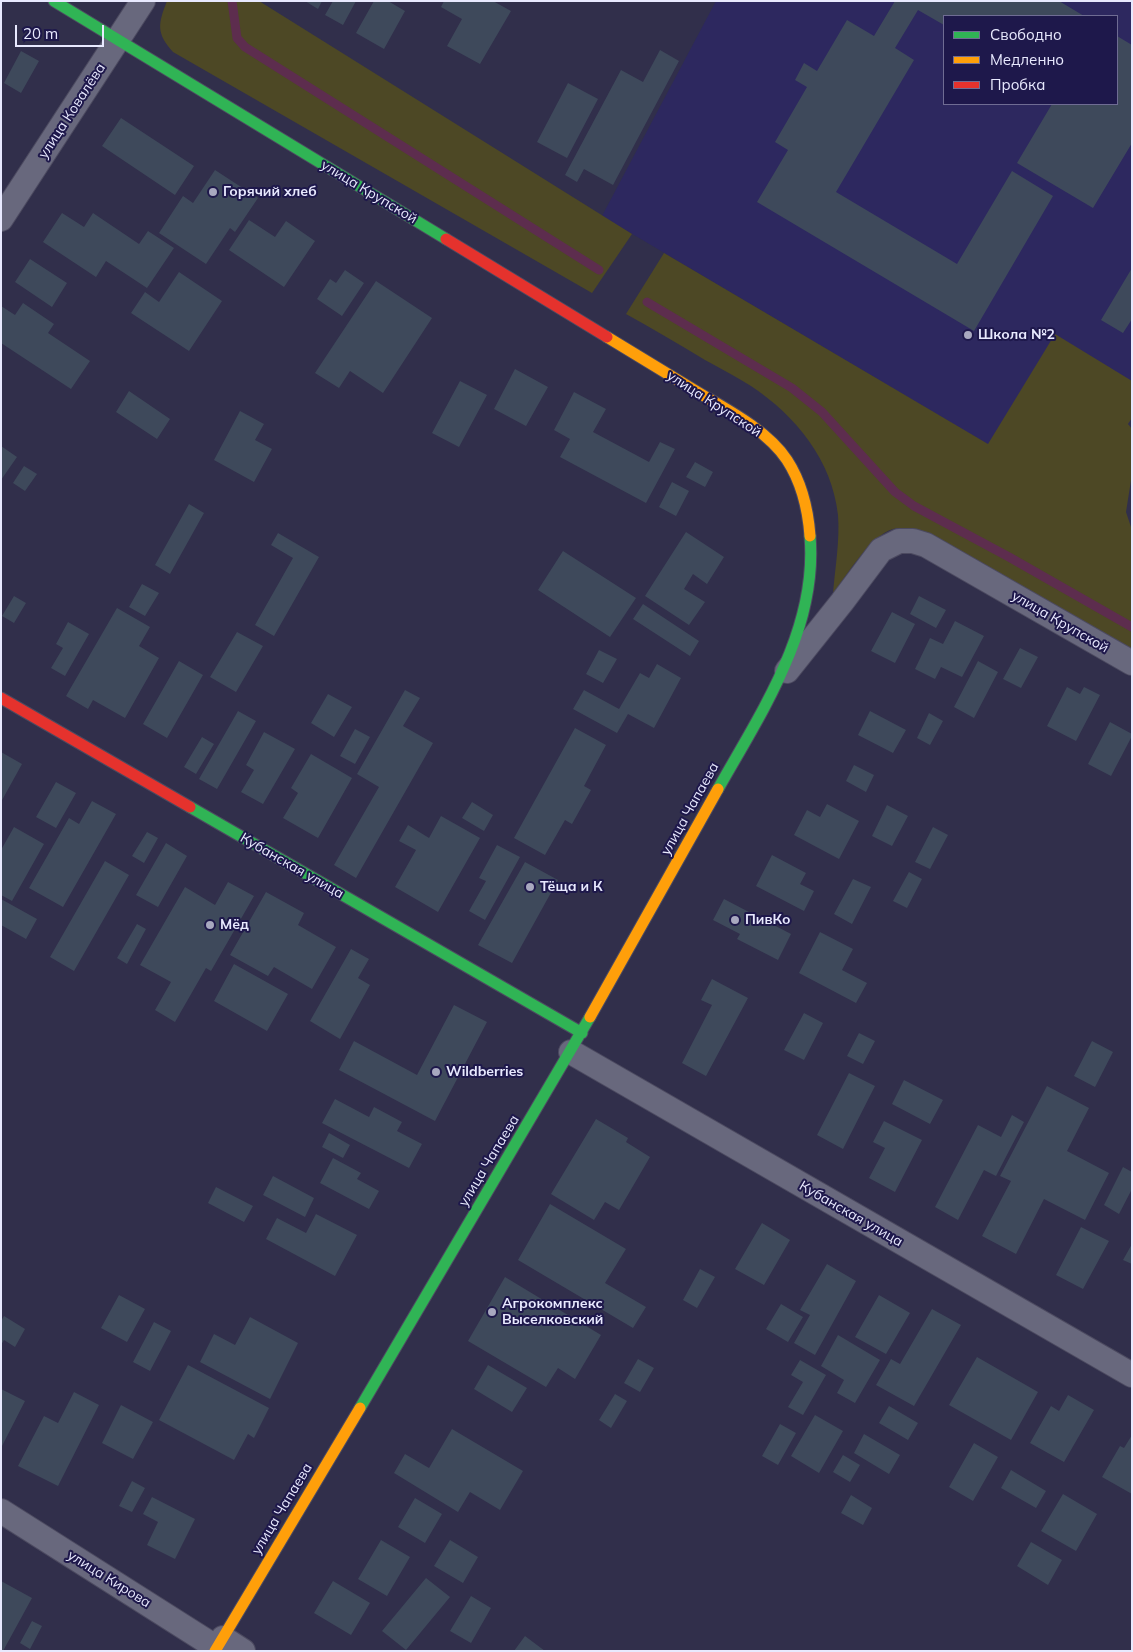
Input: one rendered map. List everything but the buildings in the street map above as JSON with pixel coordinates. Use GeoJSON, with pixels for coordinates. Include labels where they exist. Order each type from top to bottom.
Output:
{"type":"FeatureCollection","features":[{"type":"Feature","properties":{"kind":"street","name":"улица Крупской"},"geometry":{"type":"LineString","coordinates":[[54,1],[732,412],[768,439],[786,459],[798,480],[807,510],[810,548],[809,579],[801,621],[779,680]]}},
{"type":"Feature","properties":{"kind":"street","name":"улица Ковалёва"},"geometry":{"type":"LineString","coordinates":[[1,219],[143,1]]}},
{"type":"Feature","properties":{"kind":"street","name":"улица Крупской"},"geometry":{"type":"LineString","coordinates":[[779,680],[881,550],[899,541],[913,541],[926,545],[1132,663]]}},
{"type":"Feature","properties":{"kind":"street","name":"улица Чапаева"},"geometry":{"type":"LineString","coordinates":[[219,1646],[577,1043],[779,680]]}},
{"type":"Feature","properties":{"kind":"street","name":"Кубанская улица"},"geometry":{"type":"LineString","coordinates":[[1,698],[1132,1375]]}},
{"type":"Feature","properties":{"kind":"street","name":"улица Кирова"},"geometry":{"type":"LineString","coordinates":[[1,1511],[219,1646],[243,1651]]}},
{"type":"Feature","properties":{"kind":"shaded area"},"geometry":{"type":"Polygon","coordinates":[[[167,1],[259,1],[632,234],[592,293],[173,52],[161,34],[160,28],[160,22],[167,1]]]}},
{"type":"Feature","properties":{"kind":"shaded area","name":"Школа №2"},"geometry":{"type":"Polygon","coordinates":[[[716,1],[1132,1],[1132,418],[1049,556],[987,444],[602,216],[716,1]]]}},
{"type":"Feature","properties":{"kind":"shaded area"},"geometry":{"type":"Polygon","coordinates":[[[664,253],[988,444],[1055,334],[1132,381],[1132,418],[1128,424],[1132,429],[1132,474],[1126,512],[1132,530],[1132,650],[909,529],[893,529],[876,539],[860,557],[833,594],[838,545],[838,515],[828,476],[820,458],[809,441],[783,411],[751,386],[626,314],[664,253]]]}},
{"type":"Feature","properties":{"kind":"waterway"},"geometry":{"type":"LineString","coordinates":[[232,1],[237,38],[245,47],[599,270]]}},
{"type":"Feature","properties":{"kind":"waterway"},"geometry":{"type":"LineString","coordinates":[[647,302],[792,388],[822,412],[895,492],[914,506],[1009,557],[1132,627]]}},
{"type":"Feature","properties":{"kind":"traffic: fast"},"geometry":{"type":"LineString","coordinates":[[54,1],[446,239]]}},
{"type":"Feature","properties":{"kind":"traffic: fast"},"geometry":{"type":"LineString","coordinates":[[718,789],[769,699],[784,668],[796,636],[805,604],[810,570],[810,536]]}},
{"type":"Feature","properties":{"kind":"traffic: fast"},"geometry":{"type":"LineString","coordinates":[[190,807],[582,1033]]}},
{"type":"Feature","properties":{"kind":"traffic: fast"},"geometry":{"type":"LineString","coordinates":[[360,1408],[590,1017]]}},
{"type":"Feature","properties":{"kind":"traffic: slow"},"geometry":{"type":"LineString","coordinates":[[607,337],[735,414],[779,449],[797,478],[806,506],[810,536]]}},
{"type":"Feature","properties":{"kind":"traffic: slow"},"geometry":{"type":"LineString","coordinates":[[590,1017],[718,789]]}},
{"type":"Feature","properties":{"kind":"traffic: slow"},"geometry":{"type":"LineString","coordinates":[[215,1651],[360,1408]]}},
{"type":"Feature","properties":{"kind":"traffic: jam"},"geometry":{"type":"LineString","coordinates":[[446,239],[607,337]]}},
{"type":"Feature","properties":{"kind":"traffic: jam"},"geometry":{"type":"LineString","coordinates":[[1,698],[190,807]]}},
{"type":"Feature","properties":{"kind":"place","name":"Горячий хлеб"},"geometry":{"type":"Point","coordinates":[213,192]}},
{"type":"Feature","properties":{"kind":"place","name":"Школа №2"},"geometry":{"type":"Point","coordinates":[968,335]}},
{"type":"Feature","properties":{"kind":"place","name":"Тёща и К"},"geometry":{"type":"Point","coordinates":[530,887]}},
{"type":"Feature","properties":{"kind":"place","name":"ПивКо"},"geometry":{"type":"Point","coordinates":[735,920]}},
{"type":"Feature","properties":{"kind":"place","name":"Мёд"},"geometry":{"type":"Point","coordinates":[210,925]}},
{"type":"Feature","properties":{"kind":"place","name":"Wildberries"},"geometry":{"type":"Point","coordinates":[436,1072]}},
{"type":"Feature","properties":{"kind":"place","name":"Агрокомплекс Выселковский"},"geometry":{"type":"Point","coordinates":[492,1312]}}]}
